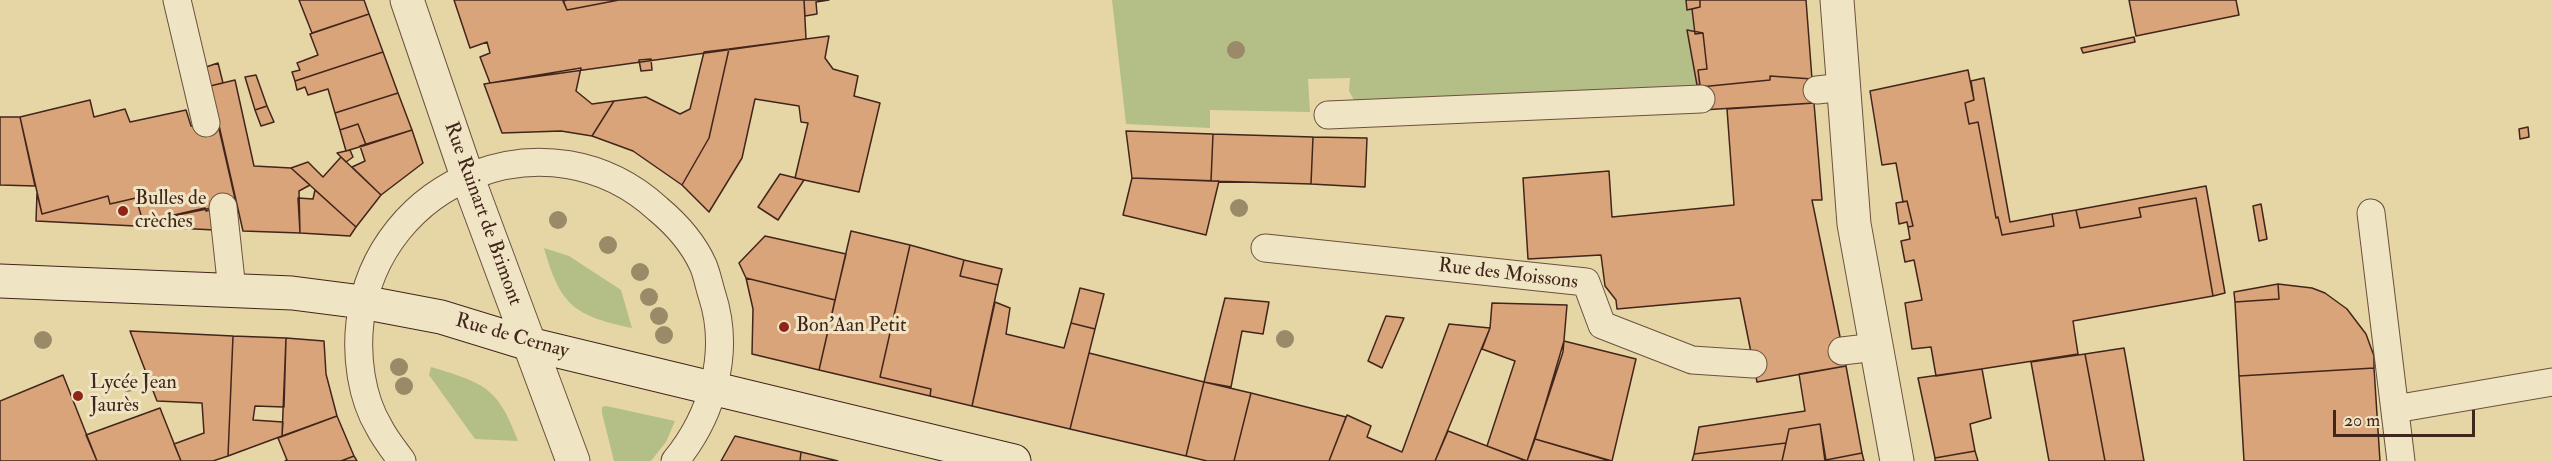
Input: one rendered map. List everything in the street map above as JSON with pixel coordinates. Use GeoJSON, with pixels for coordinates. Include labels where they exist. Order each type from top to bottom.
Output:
{"type":"FeatureCollection","features":[{"type":"Feature","properties":{"kind":"main road","name":"Rue Ruinart de Brimont"},"geometry":{"type":"LineString","coordinates":[[407,0],[467,176],[573,461]]}},
{"type":"Feature","properties":{"kind":"main road"},"geometry":{"type":"LineString","coordinates":[[1837,0],[1830,89],[1897,461]]}},
{"type":"Feature","properties":{"kind":"main road","name":"Rue de Cernay"},"geometry":{"type":"LineString","coordinates":[[0,281],[292,293],[362,302],[441,317],[529,344],[1014,461]]}},
{"type":"Feature","properties":{"kind":"lane"},"geometry":{"type":"LineString","coordinates":[[177,0],[206,123]]}},
{"type":"Feature","properties":{"kind":"lane"},"geometry":{"type":"LineString","coordinates":[[1328,115],[1701,99]]}},
{"type":"Feature","properties":{"kind":"lane"},"geometry":{"type":"LineString","coordinates":[[402,461],[378,426],[362,386],[357,343],[362,302],[373,267],[389,241],[411,214],[439,191],[467,176],[506,165],[556,162],[601,172],[643,194],[677,226],[703,265],[717,310],[719,356],[714,388],[701,423],[675,461]]}},
{"type":"Feature","properties":{"kind":"lane"},"geometry":{"type":"LineString","coordinates":[[224,207],[232,291]]}},
{"type":"Feature","properties":{"kind":"lane"},"geometry":{"type":"LineString","coordinates":[[2371,213],[2401,461]]}},
{"type":"Feature","properties":{"kind":"lane","name":"Rue des Moissons"},"geometry":{"type":"LineString","coordinates":[[1265,248],[1586,282],[1602,326],[1692,360],[1753,364]]}},
{"type":"Feature","properties":{"kind":"lane"},"geometry":{"type":"LineString","coordinates":[[1842,351],[1876,347]]}},
{"type":"Feature","properties":{"kind":"lane"},"geometry":{"type":"LineString","coordinates":[[2395,409],[2551,385]]}},
{"type":"Feature","properties":{"kind":"green space"},"geometry":{"type":"Polygon","coordinates":[[[1112,0],[1686,0],[1687,9],[1692,9],[1694,30],[1687,30],[1700,91],[1354,100],[1349,91],[1350,78],[1308,79],[1310,112],[1210,110],[1210,128],[1126,124],[1112,0]]]}},
{"type":"Feature","properties":{"kind":"green space"},"geometry":{"type":"Polygon","coordinates":[[[544,248],[569,256],[621,290],[632,328],[596,318],[572,305],[556,283],[544,248]]]}},
{"type":"Feature","properties":{"kind":"green space"},"geometry":{"type":"Polygon","coordinates":[[[431,367],[477,383],[487,390],[503,409],[518,441],[475,439],[429,375],[431,367]]]}},
{"type":"Feature","properties":{"kind":"green space"},"geometry":{"type":"Polygon","coordinates":[[[602,407],[675,421],[666,442],[651,461],[614,461],[602,413],[602,407]]]}},
{"type":"Feature","properties":{"kind":"building"},"geometry":{"type":"Polygon","coordinates":[[[299,0],[364,0],[369,14],[312,33],[299,0]]]}},
{"type":"Feature","properties":{"kind":"building"},"geometry":{"type":"Polygon","coordinates":[[[454,0],[563,0],[567,10],[619,0],[804,0],[806,39],[490,83],[480,57],[490,53],[487,42],[470,48],[454,0]]]}},
{"type":"Feature","properties":{"kind":"building"},"geometry":{"type":"Polygon","coordinates":[[[567,0],[619,0],[567,10],[563,1],[567,0]]]}},
{"type":"Feature","properties":{"kind":"building"},"geometry":{"type":"Polygon","coordinates":[[[804,0],[829,0],[816,2],[817,14],[805,16],[804,0]]]}},
{"type":"Feature","properties":{"kind":"building"},"geometry":{"type":"Polygon","coordinates":[[[1686,0],[1700,0],[1700,7],[1687,10],[1686,0]]]}},
{"type":"Feature","properties":{"kind":"building"},"geometry":{"type":"Polygon","coordinates":[[[1700,0],[1806,0],[1812,79],[1770,76],[1770,80],[1700,87],[1698,70],[1707,69],[1703,33],[1695,34],[1692,9],[1700,7],[1700,0]]]}},
{"type":"Feature","properties":{"kind":"building"},"geometry":{"type":"Polygon","coordinates":[[[2129,0],[2236,0],[2239,15],[2136,36],[2129,0]]]}},
{"type":"Feature","properties":{"kind":"building"},"geometry":{"type":"Polygon","coordinates":[[[369,14],[383,52],[295,81],[292,72],[300,70],[297,63],[318,55],[310,34],[369,14]]]}},
{"type":"Feature","properties":{"kind":"building"},"geometry":{"type":"Polygon","coordinates":[[[1687,30],[1703,33],[1707,69],[1698,70],[1700,85],[1697,85],[1687,30]]]}},
{"type":"Feature","properties":{"kind":"building"},"geometry":{"type":"Polygon","coordinates":[[[829,36],[825,58],[833,69],[858,76],[854,96],[880,103],[859,192],[795,178],[808,123],[801,122],[799,106],[755,99],[742,158],[709,212],[682,185],[709,138],[729,49],[829,36]]]}},
{"type":"Feature","properties":{"kind":"building"},"geometry":{"type":"Polygon","coordinates":[[[2134,37],[2135,42],[2083,53],[2081,48],[2134,37]]]}},
{"type":"Feature","properties":{"kind":"building"},"geometry":{"type":"Polygon","coordinates":[[[729,49],[709,138],[682,185],[633,151],[592,136],[614,101],[646,97],[680,114],[690,109],[704,52],[729,49]]]}},
{"type":"Feature","properties":{"kind":"building"},"geometry":{"type":"Polygon","coordinates":[[[383,52],[398,93],[335,113],[328,89],[308,95],[305,87],[297,90],[295,81],[383,52]]]}},
{"type":"Feature","properties":{"kind":"building"},"geometry":{"type":"Polygon","coordinates":[[[651,59],[652,70],[641,71],[639,60],[651,59]]]}},
{"type":"Feature","properties":{"kind":"building"},"geometry":{"type":"Polygon","coordinates":[[[218,63],[223,83],[210,86],[206,67],[218,63]]]}},
{"type":"Feature","properties":{"kind":"building"},"geometry":{"type":"Polygon","coordinates":[[[581,68],[576,91],[592,104],[614,101],[592,136],[561,131],[502,133],[484,84],[581,68]]]}},
{"type":"Feature","properties":{"kind":"building"},"geometry":{"type":"Polygon","coordinates":[[[1968,70],[1974,100],[1965,103],[1969,124],[1978,122],[1996,218],[1998,217],[2002,235],[2054,226],[2052,214],[2076,210],[2080,228],[2141,217],[2139,208],[2196,198],[2213,296],[2073,321],[2078,354],[1936,376],[1931,347],[1912,349],[1905,303],[1922,300],[1914,260],[1905,262],[1901,241],[1910,239],[1908,227],[1913,226],[1907,201],[1903,202],[1896,163],[1882,165],[1870,91],[1968,70]]]}},
{"type":"Feature","properties":{"kind":"building"},"geometry":{"type":"Polygon","coordinates":[[[256,75],[267,106],[255,110],[245,77],[256,75]]]}},
{"type":"Feature","properties":{"kind":"building"},"geometry":{"type":"Polygon","coordinates":[[[1770,76],[1812,79],[1817,90],[1814,103],[1702,110],[1700,87],[1770,80],[1770,76]]]}},
{"type":"Feature","properties":{"kind":"building"},"geometry":{"type":"Polygon","coordinates":[[[1984,78],[2010,222],[2052,214],[2054,226],[2002,235],[1998,217],[1996,218],[1978,122],[1969,124],[1965,103],[1974,100],[1971,81],[1984,78]]]}},
{"type":"Feature","properties":{"kind":"building"},"geometry":{"type":"Polygon","coordinates":[[[235,80],[254,166],[291,168],[310,185],[299,191],[300,233],[243,231],[210,86],[235,80]]]}},
{"type":"Feature","properties":{"kind":"building"},"geometry":{"type":"Polygon","coordinates":[[[398,93],[412,130],[366,145],[358,124],[340,130],[335,113],[398,93]]]}},
{"type":"Feature","properties":{"kind":"building"},"geometry":{"type":"Polygon","coordinates":[[[90,100],[94,117],[125,109],[130,122],[186,110],[191,126],[217,120],[236,203],[143,222],[136,198],[110,204],[108,196],[42,214],[20,117],[90,100]]]}},
{"type":"Feature","properties":{"kind":"building"},"geometry":{"type":"Polygon","coordinates":[[[1814,103],[1822,200],[1812,200],[1846,366],[1757,382],[1740,298],[1617,309],[1616,300],[1605,286],[1601,255],[1528,259],[1523,178],[1609,171],[1612,217],[1734,205],[1727,109],[1814,103]]]}},
{"type":"Feature","properties":{"kind":"building"},"geometry":{"type":"Polygon","coordinates":[[[267,106],[274,122],[261,126],[255,110],[267,106]]]}},
{"type":"Feature","properties":{"kind":"building"},"geometry":{"type":"Polygon","coordinates":[[[0,117],[20,117],[35,186],[0,185],[0,117]]]}},
{"type":"Feature","properties":{"kind":"building"},"geometry":{"type":"Polygon","coordinates":[[[358,124],[366,145],[346,151],[340,130],[358,124]]]}},
{"type":"Feature","properties":{"kind":"building"},"geometry":{"type":"Polygon","coordinates":[[[2528,127],[2529,137],[2520,139],[2519,129],[2528,127]]]}},
{"type":"Feature","properties":{"kind":"building"},"geometry":{"type":"Polygon","coordinates":[[[412,130],[423,163],[381,195],[352,167],[365,161],[360,146],[412,130]]]}},
{"type":"Feature","properties":{"kind":"building"},"geometry":{"type":"Polygon","coordinates":[[[1126,131],[1213,134],[1211,181],[1132,178],[1126,131]]]}},
{"type":"Feature","properties":{"kind":"building"},"geometry":{"type":"Polygon","coordinates":[[[1213,134],[1313,137],[1311,184],[1211,181],[1213,134]]]}},
{"type":"Feature","properties":{"kind":"building"},"geometry":{"type":"Polygon","coordinates":[[[1313,137],[1367,138],[1365,187],[1311,184],[1313,137]]]}},
{"type":"Feature","properties":{"kind":"building"},"geometry":{"type":"Polygon","coordinates":[[[350,150],[353,157],[346,162],[337,153],[350,150]]]}},
{"type":"Feature","properties":{"kind":"building"},"geometry":{"type":"Polygon","coordinates":[[[341,157],[381,195],[356,227],[291,168],[308,162],[323,177],[341,157]]]}},
{"type":"Feature","properties":{"kind":"building"},"geometry":{"type":"Polygon","coordinates":[[[780,174],[804,180],[778,220],[758,207],[780,174]]]}},
{"type":"Feature","properties":{"kind":"building"},"geometry":{"type":"Polygon","coordinates":[[[1132,178],[1219,181],[1206,235],[1123,215],[1132,178]]]}},
{"type":"Feature","properties":{"kind":"building"},"geometry":{"type":"Polygon","coordinates":[[[2206,186],[2225,293],[2213,296],[2196,198],[2139,208],[2141,217],[2080,228],[2076,210],[2206,186]]]}},
{"type":"Feature","properties":{"kind":"building"},"geometry":{"type":"Polygon","coordinates":[[[315,190],[356,227],[350,236],[300,233],[298,198],[313,199],[315,190]]]}},
{"type":"Feature","properties":{"kind":"building"},"geometry":{"type":"Polygon","coordinates":[[[37,193],[42,214],[108,196],[110,204],[136,198],[143,222],[205,208],[206,211],[211,210],[215,230],[36,221],[37,193]]]}},
{"type":"Feature","properties":{"kind":"building"},"geometry":{"type":"Polygon","coordinates":[[[1907,201],[1913,226],[1908,227],[1907,222],[1899,224],[1896,203],[1907,201]]]}},
{"type":"Feature","properties":{"kind":"building"},"geometry":{"type":"Polygon","coordinates":[[[2261,204],[2267,239],[2259,241],[2253,206],[2261,204]]]}},
{"type":"Feature","properties":{"kind":"building"},"geometry":{"type":"Polygon","coordinates":[[[851,231],[910,245],[880,377],[931,389],[930,396],[819,370],[851,231]]]}},
{"type":"Feature","properties":{"kind":"building"},"geometry":{"type":"Polygon","coordinates":[[[765,236],[846,254],[835,300],[746,278],[739,263],[765,236]]]}},
{"type":"Feature","properties":{"kind":"building"},"geometry":{"type":"Polygon","coordinates":[[[910,245],[964,260],[960,276],[998,285],[972,406],[930,396],[931,389],[880,377],[910,245]]]}},
{"type":"Feature","properties":{"kind":"building"},"geometry":{"type":"Polygon","coordinates":[[[964,260],[1002,269],[998,285],[960,276],[964,260]]]}},
{"type":"Feature","properties":{"kind":"building"},"geometry":{"type":"Polygon","coordinates":[[[746,278],[835,300],[819,370],[752,354],[753,309],[746,278]]]}},
{"type":"Feature","properties":{"kind":"building"},"geometry":{"type":"Polygon","coordinates":[[[2278,284],[2279,299],[2235,302],[2234,292],[2278,284]]]}},
{"type":"Feature","properties":{"kind":"building"},"geometry":{"type":"Polygon","coordinates":[[[2278,284],[2312,288],[2325,293],[2347,309],[2366,334],[2374,356],[2374,368],[2239,376],[2235,302],[2279,299],[2278,284]]]}},
{"type":"Feature","properties":{"kind":"building"},"geometry":{"type":"Polygon","coordinates":[[[1080,288],[1104,294],[1095,329],[1071,323],[1080,288]]]}},
{"type":"Feature","properties":{"kind":"building"},"geometry":{"type":"Polygon","coordinates":[[[1225,298],[1269,302],[1263,334],[1242,331],[1231,387],[1204,382],[1225,298]]]}},
{"type":"Feature","properties":{"kind":"building"},"geometry":{"type":"Polygon","coordinates":[[[995,302],[1010,308],[1006,334],[1064,348],[1071,323],[1095,329],[1070,429],[972,406],[995,302]]]}},
{"type":"Feature","properties":{"kind":"building"},"geometry":{"type":"Polygon","coordinates":[[[1492,303],[1567,305],[1563,352],[1527,461],[1487,446],[1515,361],[1482,349],[1490,328],[1492,303]]]}},
{"type":"Feature","properties":{"kind":"building"},"geometry":{"type":"Polygon","coordinates":[[[1386,316],[1404,318],[1382,368],[1368,361],[1386,316]]]}},
{"type":"Feature","properties":{"kind":"building"},"geometry":{"type":"Polygon","coordinates":[[[1449,324],[1490,328],[1435,461],[1329,461],[1347,415],[1371,426],[1367,437],[1402,452],[1449,324]]]}},
{"type":"Feature","properties":{"kind":"building"},"geometry":{"type":"Polygon","coordinates":[[[130,331],[233,336],[228,456],[213,461],[181,461],[174,444],[204,433],[202,403],[157,401],[130,331]]]}},
{"type":"Feature","properties":{"kind":"building"},"geometry":{"type":"Polygon","coordinates":[[[233,336],[286,338],[284,407],[255,406],[253,420],[283,422],[282,436],[228,456],[233,336]]]}},
{"type":"Feature","properties":{"kind":"building"},"geometry":{"type":"Polygon","coordinates":[[[286,338],[324,341],[326,374],[337,416],[282,436],[286,338]]]}},
{"type":"Feature","properties":{"kind":"building"},"geometry":{"type":"Polygon","coordinates":[[[1564,341],[1636,359],[1612,461],[1535,439],[1564,341]]]}},
{"type":"Feature","properties":{"kind":"building"},"geometry":{"type":"Polygon","coordinates":[[[2124,348],[2144,461],[2105,461],[2085,354],[2124,348]]]}},
{"type":"Feature","properties":{"kind":"building"},"geometry":{"type":"Polygon","coordinates":[[[1089,353],[1204,382],[1186,456],[1070,429],[1089,353]]]}},
{"type":"Feature","properties":{"kind":"building"},"geometry":{"type":"Polygon","coordinates":[[[2085,354],[2105,461],[2049,461],[2031,362],[2085,354]]]}},
{"type":"Feature","properties":{"kind":"building"},"geometry":{"type":"Polygon","coordinates":[[[1846,366],[1862,453],[1826,460],[1820,424],[1789,429],[1786,443],[1694,454],[1699,427],[1805,411],[1799,374],[1846,366]]]}},
{"type":"Feature","properties":{"kind":"building"},"geometry":{"type":"Polygon","coordinates":[[[2374,368],[2380,461],[2244,461],[2239,376],[2374,368]]]}},
{"type":"Feature","properties":{"kind":"building"},"geometry":{"type":"Polygon","coordinates":[[[1982,369],[1991,418],[1970,424],[1975,451],[1935,458],[1918,378],[1982,369]]]}},
{"type":"Feature","properties":{"kind":"building"},"geometry":{"type":"Polygon","coordinates":[[[63,375],[97,461],[0,461],[0,401],[63,375]]]}},
{"type":"Feature","properties":{"kind":"building"},"geometry":{"type":"Polygon","coordinates":[[[1204,382],[1251,393],[1234,461],[1207,461],[1186,456],[1204,382]]]}},
{"type":"Feature","properties":{"kind":"building"},"geometry":{"type":"Polygon","coordinates":[[[1251,393],[1346,417],[1329,461],[1234,461],[1251,393]]]}},
{"type":"Feature","properties":{"kind":"building"},"geometry":{"type":"Polygon","coordinates":[[[160,408],[181,461],[97,461],[86,435],[160,408]]]}},
{"type":"Feature","properties":{"kind":"building"},"geometry":{"type":"Polygon","coordinates":[[[337,416],[354,456],[341,461],[285,461],[287,460],[278,438],[337,416]]]}},
{"type":"Feature","properties":{"kind":"building"},"geometry":{"type":"Polygon","coordinates":[[[1820,424],[1825,461],[1782,461],[1789,429],[1820,424]]]}},
{"type":"Feature","properties":{"kind":"building"},"geometry":{"type":"Polygon","coordinates":[[[1448,431],[1526,461],[1435,461],[1448,431]]]}},
{"type":"Feature","properties":{"kind":"building"},"geometry":{"type":"Polygon","coordinates":[[[735,436],[801,452],[800,461],[721,461],[735,436]]]}},
{"type":"Feature","properties":{"kind":"building"},"geometry":{"type":"Polygon","coordinates":[[[1535,439],[1610,461],[1527,461],[1535,439]]]}},
{"type":"Feature","properties":{"kind":"building"},"geometry":{"type":"Polygon","coordinates":[[[1786,443],[1782,461],[1692,461],[1694,454],[1786,443]]]}},
{"type":"Feature","properties":{"kind":"building"},"geometry":{"type":"Polygon","coordinates":[[[1975,451],[1978,461],[1935,461],[1935,458],[1975,451]]]}},
{"type":"Feature","properties":{"kind":"building"},"geometry":{"type":"Polygon","coordinates":[[[801,452],[838,461],[800,461],[801,452]]]}},
{"type":"Feature","properties":{"kind":"building"},"geometry":{"type":"Polygon","coordinates":[[[1862,453],[1864,461],[1825,461],[1826,460],[1862,453]]]}},
{"type":"Feature","properties":{"kind":"building"},"geometry":{"type":"Polygon","coordinates":[[[354,456],[357,461],[341,461],[354,456]]]}},
{"type":"Feature","properties":{"kind":"place","name":"Bulles de crèches"},"geometry":{"type":"Point","coordinates":[123,211]}},
{"type":"Feature","properties":{"kind":"place","name":"Bon'Aan Petit"},"geometry":{"type":"Point","coordinates":[784,327]}},
{"type":"Feature","properties":{"kind":"place","name":"Lycée Jean Jaurès"},"geometry":{"type":"Point","coordinates":[78,396]}}]}
